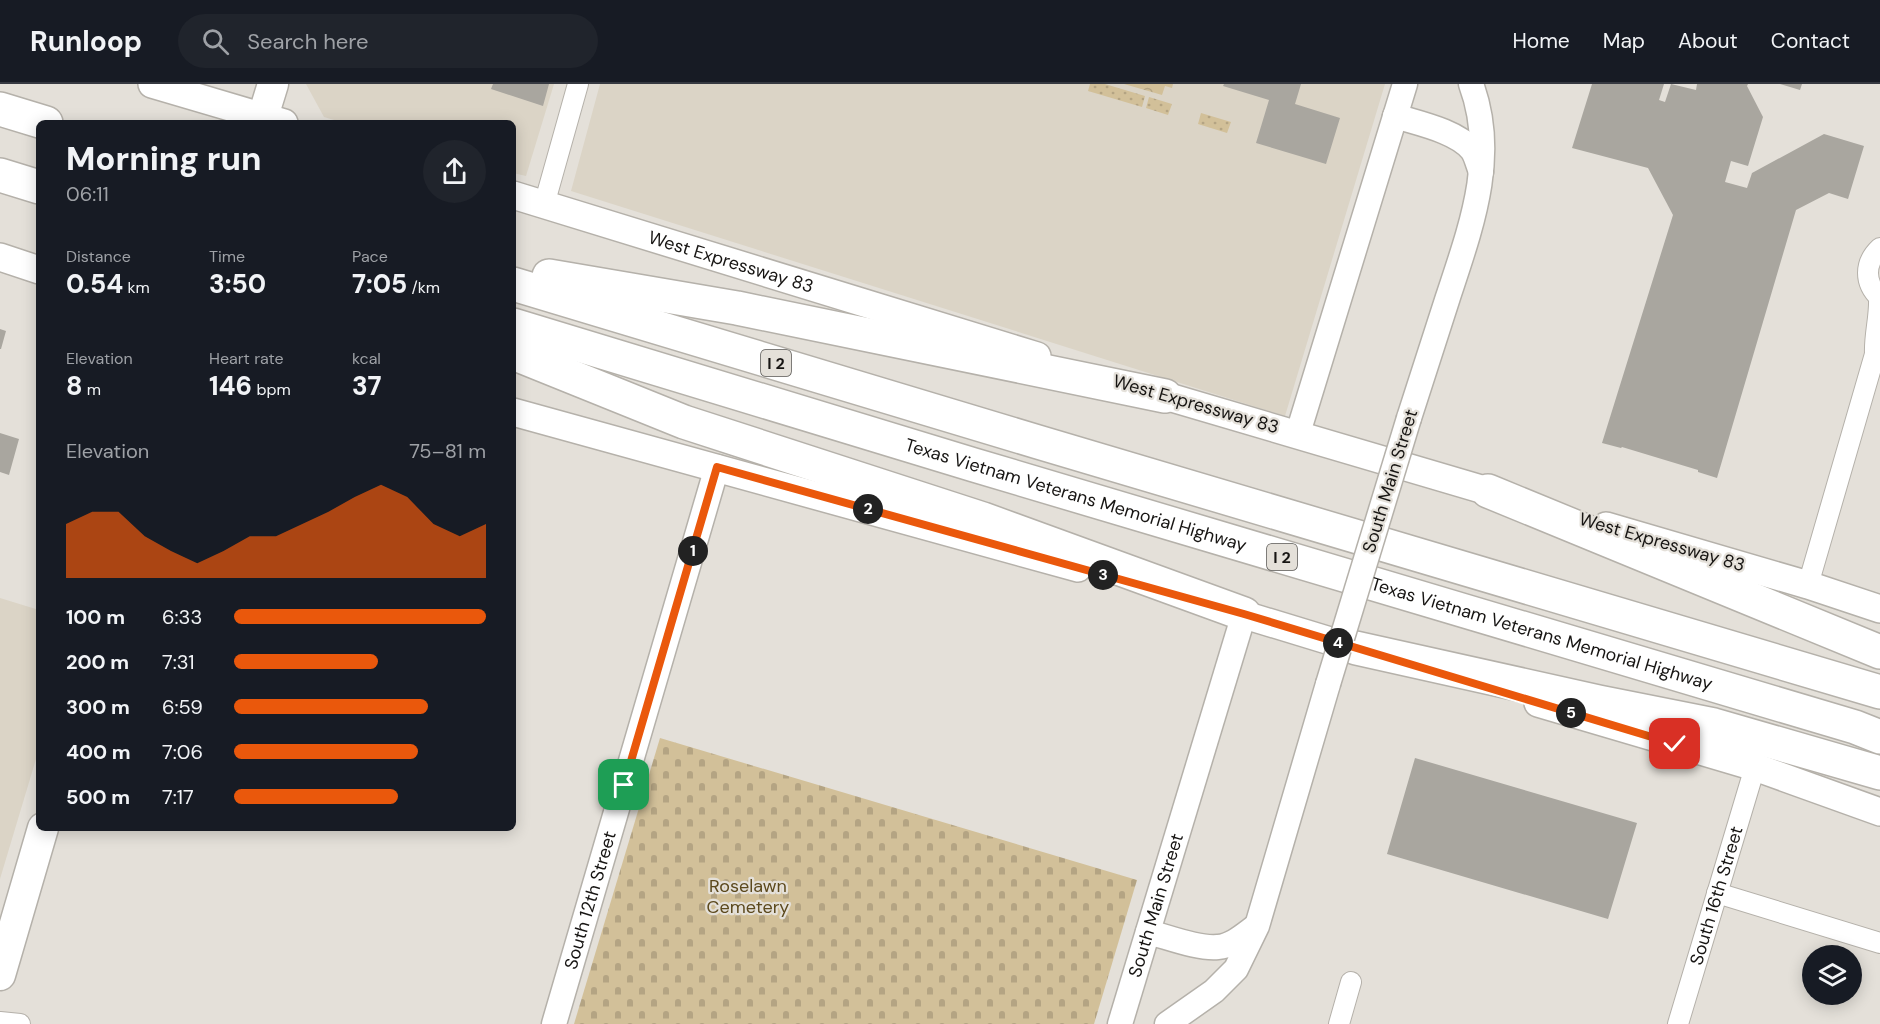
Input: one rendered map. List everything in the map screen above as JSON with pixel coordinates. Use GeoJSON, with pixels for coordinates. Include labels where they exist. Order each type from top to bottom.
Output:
{"type":"FeatureCollection","features":[{"type":"Feature","properties":{"kind":"highway"},"geometry":{"type":"LineString","coordinates":[[0,109],[36,120]]}},
{"type":"Feature","properties":{"kind":"highway"},"geometry":{"type":"LineString","coordinates":[[0,127],[36,138]]}},
{"type":"Feature","properties":{"kind":"highway"},"geometry":{"type":"LineString","coordinates":[[0,175],[36,186]]}},
{"type":"Feature","properties":{"kind":"highway"},"geometry":{"type":"LineString","coordinates":[[516,271],[737,308],[1166,396]]}},
{"type":"Feature","properties":{"kind":"highway","name":"I 2"},"geometry":{"type":"LineString","coordinates":[[516,285],[1880,692]]}},
{"type":"Feature","properties":{"kind":"highway","name":"Texas Vietnam Veterans Memorial Highway"},"geometry":{"type":"LineString","coordinates":[[516,326],[974,465],[1855,727],[1880,737]]}},
{"type":"Feature","properties":{"kind":"highway"},"geometry":{"type":"LineString","coordinates":[[516,354],[684,422],[983,519],[1244,614]]}},
{"type":"Feature","properties":{"kind":"highway"},"geometry":{"type":"LineString","coordinates":[[1488,491],[1880,652]]}},
{"type":"Feature","properties":{"kind":"highway"},"geometry":{"type":"LineString","coordinates":[[1356,648],[1714,725],[1880,773]]}},
{"type":"Feature","properties":{"kind":"main road"},"geometry":{"type":"LineString","coordinates":[[152,84],[266,120]]}},
{"type":"Feature","properties":{"kind":"main road"},"geometry":{"type":"LineString","coordinates":[[269,120],[273,84]]}},
{"type":"Feature","properties":{"kind":"main road"},"geometry":{"type":"LineString","coordinates":[[189,95],[202,120]]}},
{"type":"Feature","properties":{"kind":"main road","name":"West Expressway 83"},"geometry":{"type":"LineString","coordinates":[[516,196],[1166,396],[1809,585],[1880,609]]}},
{"type":"Feature","properties":{"kind":"main road"},"geometry":{"type":"LineString","coordinates":[[0,257],[36,269]]}},
{"type":"Feature","properties":{"kind":"main road"},"geometry":{"type":"LineString","coordinates":[[516,413],[1244,614],[1755,768],[1880,812]]}},
{"type":"Feature","properties":{"kind":"main road"},"geometry":{"type":"LineString","coordinates":[[0,975],[42,831]]}},
{"type":"Feature","properties":{"kind":"street"},"geometry":{"type":"LineString","coordinates":[[544,205],[578,84]]}},
{"type":"Feature","properties":{"kind":"street"},"geometry":{"type":"LineString","coordinates":[[1298,434],[1405,84]]}},
{"type":"Feature","properties":{"kind":"street","name":"South Main Street"},"geometry":{"type":"LineString","coordinates":[[1167,1024],[1214,991],[1236,969],[1257,926],[1328,684],[1475,210],[1482,173],[1482,118],[1471,84]]}},
{"type":"Feature","properties":{"kind":"street"},"geometry":{"type":"LineString","coordinates":[[1395,116],[1458,138],[1472,150],[1482,173]]}},
{"type":"Feature","properties":{"kind":"street"},"geometry":{"type":"LineString","coordinates":[[1809,585],[1877,359],[1874,336],[1879,317],[1879,298],[1869,283],[1867,273],[1869,263],[1880,248]]}},
{"type":"Feature","properties":{"kind":"street","name":"South 12th Street"},"geometry":{"type":"LineString","coordinates":[[554,1024],[717,467]]}},
{"type":"Feature","properties":{"kind":"street","name":"South Main Street"},"geometry":{"type":"LineString","coordinates":[[1120,1024],[1244,614]]}},
{"type":"Feature","properties":{"kind":"street","name":"South 16th Street"},"geometry":{"type":"LineString","coordinates":[[1678,1024],[1755,768]]}},
{"type":"Feature","properties":{"kind":"street"},"geometry":{"type":"LineString","coordinates":[[1717,893],[1880,943]]}},
{"type":"Feature","properties":{"kind":"street"},"geometry":{"type":"LineString","coordinates":[[1148,932],[1202,946],[1218,947],[1235,942],[1257,926]]}},
{"type":"Feature","properties":{"kind":"street"},"geometry":{"type":"LineString","coordinates":[[1339,1024],[1351,982]]}},
{"type":"Feature","properties":{"kind":"street"},"geometry":{"type":"LineString","coordinates":[[0,1022],[20,1024]]}},
{"type":"Feature","properties":{"kind":"shaded area"},"geometry":{"type":"Polygon","coordinates":[[[306,84],[554,84],[526,176],[516,174],[516,120],[334,120],[324,117],[306,84]]]}},
{"type":"Feature","properties":{"kind":"shaded area"},"geometry":{"type":"Polygon","coordinates":[[[600,84],[1385,84],[1285,416],[571,191],[600,84]]]}},
{"type":"Feature","properties":{"kind":"shaded area"},"geometry":{"type":"Polygon","coordinates":[[[0,598],[36,609],[36,759],[0,879],[0,598]]]}},
{"type":"Feature","properties":{"kind":"green space"},"geometry":{"type":"Polygon","coordinates":[[[1090,84],[1105,84],[1145,96],[1142,107],[1088,91],[1090,84]]]}},
{"type":"Feature","properties":{"kind":"green space"},"geometry":{"type":"Polygon","coordinates":[[[1124,84],[1173,84],[1172,88],[1165,86],[1162,95],[1124,84]]]}},
{"type":"Feature","properties":{"kind":"green space"},"geometry":{"type":"Polygon","coordinates":[[[1149,97],[1172,104],[1168,115],[1146,108],[1149,97]]]}},
{"type":"Feature","properties":{"kind":"green space"},"geometry":{"type":"Polygon","coordinates":[[[1201,113],[1231,122],[1227,133],[1198,124],[1201,113]]]}},
{"type":"Feature","properties":{"kind":"green space","name":"Roselawn Cemetery"},"geometry":{"type":"Polygon","coordinates":[[[660,738],[1137,880],[1094,1024],[574,1024],[660,738]]]}},
{"type":"Feature","properties":{"kind":"building"},"geometry":{"type":"Polygon","coordinates":[[[493,84],[549,84],[543,106],[491,89],[493,84]]]}},
{"type":"Feature","properties":{"kind":"building"},"geometry":{"type":"Polygon","coordinates":[[[1224,84],[1301,84],[1295,104],[1340,118],[1326,164],[1256,143],[1269,100],[1223,86],[1224,84]]]}},
{"type":"Feature","properties":{"kind":"building"},"geometry":{"type":"Polygon","coordinates":[[[1592,84],[1664,84],[1659,100],[1665,102],[1671,84],[1696,90],[1697,84],[1748,84],[1763,117],[1748,166],[1731,161],[1725,182],[1747,188],[1752,173],[1824,134],[1864,146],[1848,199],[1829,193],[1796,210],[1717,478],[1698,472],[1698,470],[1602,443],[1673,215],[1648,168],[1572,148],[1592,84]]]}},
{"type":"Feature","properties":{"kind":"building"},"geometry":{"type":"Polygon","coordinates":[[[1780,84],[1802,84],[1800,90],[1780,84]]]}},
{"type":"Feature","properties":{"kind":"building"},"geometry":{"type":"Polygon","coordinates":[[[0,329],[6,331],[1,349],[0,349],[0,329]]]}},
{"type":"Feature","properties":{"kind":"building"},"geometry":{"type":"Polygon","coordinates":[[[0,433],[19,439],[9,475],[0,472],[0,433]]]}},
{"type":"Feature","properties":{"kind":"building"},"geometry":{"type":"Polygon","coordinates":[[[1415,758],[1637,823],[1608,919],[1387,854],[1415,758]]]}},
{"type":"Feature","properties":{"kind":"route"},"geometry":{"type":"LineString","coordinates":[[624,785],[717,467],[1244,614],[1675,744]]}}]}
